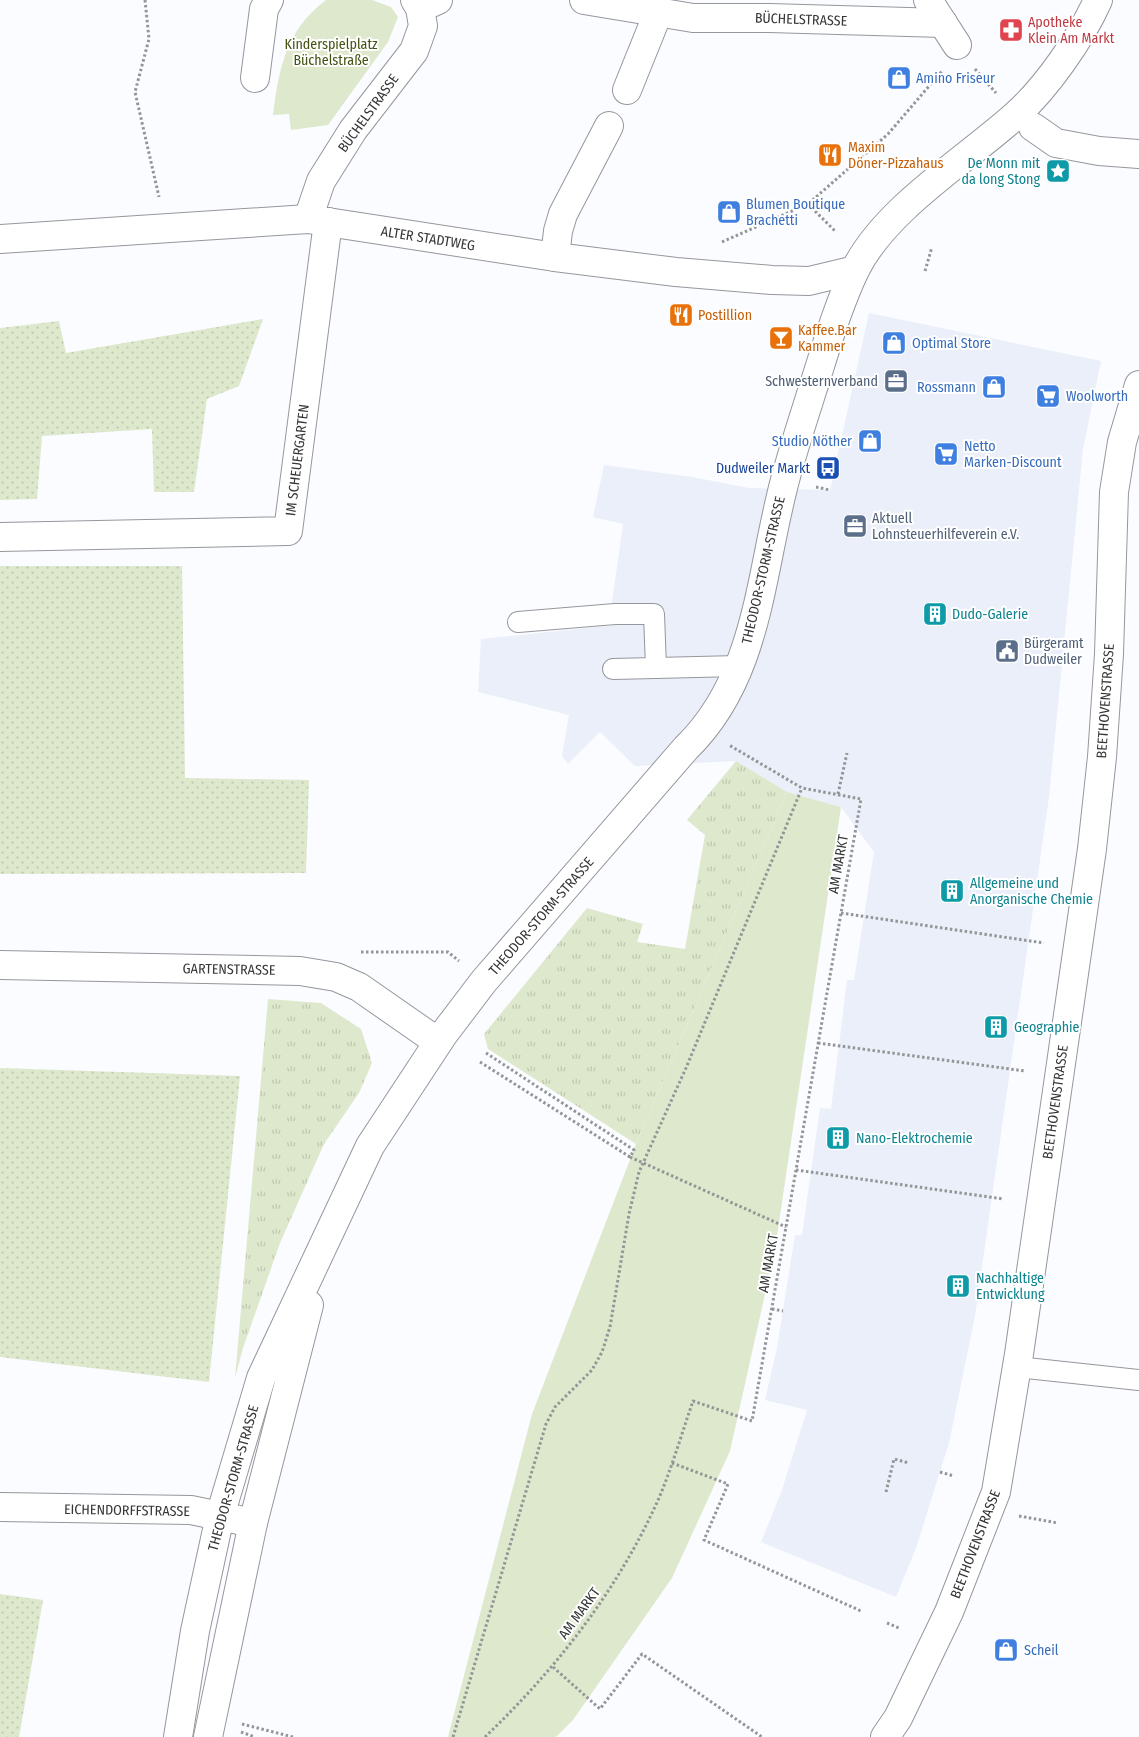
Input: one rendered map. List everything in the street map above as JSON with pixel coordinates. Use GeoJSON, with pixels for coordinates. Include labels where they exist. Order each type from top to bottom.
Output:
{"type":"FeatureCollection","features":[{"type":"Feature","properties":{"kind":"street"},"geometry":{"type":"LineString","coordinates":[[255,78],[264,9],[269,0]]}},
{"type":"Feature","properties":{"kind":"street","name":"BÜCHELSTRASSE"},"geometry":{"type":"LineString","coordinates":[[584,0],[693,18],[875,22],[950,34]]}},
{"type":"Feature","properties":{"kind":"street"},"geometry":{"type":"LineString","coordinates":[[928,0],[950,34]]}},
{"type":"Feature","properties":{"kind":"street","name":"THEODOR-STORM-STRASSE"},"geometry":{"type":"LineString","coordinates":[[178,1737],[195,1631],[220,1516],[261,1378],[370,1146],[438,1042],[484,981],[686,748],[704,730],[724,702],[739,666],[764,580],[784,480],[828,340],[855,270],[895,218],[1018,113],[1049,80],[1098,0]]}},
{"type":"Feature","properties":{"kind":"street","name":"BÜCHELSTRASSE"},"geometry":{"type":"LineString","coordinates":[[318,221],[321,181],[353,130],[414,51],[423,26],[425,3]]}},
{"type":"Feature","properties":{"kind":"street"},"geometry":{"type":"LineString","coordinates":[[627,90],[658,13]]}},
{"type":"Feature","properties":{"kind":"street"},"geometry":{"type":"LineString","coordinates":[[555,257],[558,231],[563,214],[609,126]]}},
{"type":"Feature","properties":{"kind":"street"},"geometry":{"type":"LineString","coordinates":[[1033,127],[1056,143],[1099,151],[1139,154]]}},
{"type":"Feature","properties":{"kind":"street","name":"ALTER STADTWEG"},"geometry":{"type":"LineString","coordinates":[[0,239],[166,228],[318,221],[555,257],[676,272],[772,280],[809,281],[855,270]]}},
{"type":"Feature","properties":{"kind":"street","name":"IM SCHEUERGARTEN"},"geometry":{"type":"LineString","coordinates":[[0,537],[288,531],[318,221]]}},
{"type":"Feature","properties":{"kind":"street","name":"BEETHOVENSTRASSE"},"geometry":{"type":"LineString","coordinates":[[885,1737],[898,1718],[949,1612],[996,1492],[1017,1368],[1092,849],[1102,757],[1109,654],[1114,492],[1122,442],[1139,386]]}},
{"type":"Feature","properties":{"kind":"street","name":"GARTENSTRASSE"},"geometry":{"type":"LineString","coordinates":[[0,965],[300,971],[336,977],[359,987],[438,1042]]}},
{"type":"Feature","properties":{"kind":"street","name":"THEODOR-STORM-STRASSE"},"geometry":{"type":"LineString","coordinates":[[208,1737],[253,1523],[329,1231]]}},
{"type":"Feature","properties":{"kind":"street","name":"EICHENDORFFSTRASSE"},"geometry":{"type":"LineString","coordinates":[[0,1508],[191,1510],[253,1523]]}},
{"type":"Feature","properties":{"kind":"lane"},"geometry":{"type":"LineString","coordinates":[[518,622],[615,614],[654,614],[656,668]]}},
{"type":"Feature","properties":{"kind":"lane"},"geometry":{"type":"LineString","coordinates":[[613,669],[739,666]]}},
{"type":"Feature","properties":{"kind":"lane"},"geometry":{"type":"LineString","coordinates":[[1017,1368],[1139,1380]]}},
{"type":"Feature","properties":{"kind":"path"},"geometry":{"type":"LineString","coordinates":[[145,0],[149,39],[135,92],[166,228]]}},
{"type":"Feature","properties":{"kind":"path"},"geometry":{"type":"LineString","coordinates":[[950,34],[985,83],[1003,100]]}},
{"type":"Feature","properties":{"kind":"path"},"geometry":{"type":"LineString","coordinates":[[721,243],[808,204],[888,134],[938,78],[950,34]]}},
{"type":"Feature","properties":{"kind":"path"},"geometry":{"type":"LineString","coordinates":[[808,204],[835,231]]}},
{"type":"Feature","properties":{"kind":"path"},"geometry":{"type":"LineString","coordinates":[[925,271],[932,247]]}},
{"type":"Feature","properties":{"kind":"path","name":"AM MARKT"},"geometry":{"type":"LineString","coordinates":[[485,1737],[526,1698],[598,1608],[628,1558],[659,1498],[693,1401],[752,1421],[861,799],[802,788],[725,743]]}},
{"type":"Feature","properties":{"kind":"path"},"geometry":{"type":"LineString","coordinates":[[838,794],[847,753]]}},
{"type":"Feature","properties":{"kind":"path"},"geometry":{"type":"LineString","coordinates":[[453,1737],[546,1424],[555,1407],[592,1370],[602,1352],[610,1327],[635,1186],[802,788]]}},
{"type":"Feature","properties":{"kind":"path"},"geometry":{"type":"LineString","coordinates":[[841,913],[1044,943]]}},
{"type":"Feature","properties":{"kind":"path"},"geometry":{"type":"LineString","coordinates":[[359,952],[448,952],[464,965]]}},
{"type":"Feature","properties":{"kind":"path"},"geometry":{"type":"LineString","coordinates":[[818,1043],[1025,1071]]}},
{"type":"Feature","properties":{"kind":"path"},"geometry":{"type":"LineString","coordinates":[[486,1053],[634,1150],[630,1157]]}},
{"type":"Feature","properties":{"kind":"path"},"geometry":{"type":"LineString","coordinates":[[480,1062],[630,1157],[644,1161],[786,1226]]}},
{"type":"Feature","properties":{"kind":"path"},"geometry":{"type":"LineString","coordinates":[[796,1170],[1004,1200]]}},
{"type":"Feature","properties":{"kind":"path"},"geometry":{"type":"LineString","coordinates":[[772,1309],[783,1311]]}},
{"type":"Feature","properties":{"kind":"path"},"geometry":{"type":"LineString","coordinates":[[886,1492],[894,1459],[909,1463]]}},
{"type":"Feature","properties":{"kind":"path"},"geometry":{"type":"LineString","coordinates":[[672,1463],[728,1484],[704,1540],[862,1611]]}},
{"type":"Feature","properties":{"kind":"path"},"geometry":{"type":"LineString","coordinates":[[940,1472],[954,1476]]}},
{"type":"Feature","properties":{"kind":"path"},"geometry":{"type":"LineString","coordinates":[[1016,1515],[1058,1523]]}},
{"type":"Feature","properties":{"kind":"path"},"geometry":{"type":"LineString","coordinates":[[888,1623],[899,1628]]}},
{"type":"Feature","properties":{"kind":"path"},"geometry":{"type":"LineString","coordinates":[[553,1666],[600,1709],[642,1654],[762,1737]]}},
{"type":"Feature","properties":{"kind":"path"},"geometry":{"type":"LineString","coordinates":[[255,1737],[241,1734],[243,1724],[293,1737]]}},
{"type":"Feature","properties":{"kind":"shaded area"},"geometry":{"type":"Polygon","coordinates":[[[869,313],[1101,361],[1083,449],[1049,797],[975,1316],[949,1443],[916,1548],[896,1597],[761,1542],[781,1493],[807,1410],[765,1400],[777,1348],[795,1235],[802,1235],[820,1108],[831,1109],[847,980],[854,980],[874,852],[841,807],[787,792],[736,761],[635,766],[600,732],[568,764],[562,756],[569,715],[478,692],[481,639],[615,625],[612,602],[623,524],[593,517],[604,465],[692,477],[749,488],[830,490],[869,313]]]}},
{"type":"Feature","properties":{"kind":"green space","name":"Kinderspielplatz Büchelstraße"},"geometry":{"type":"Polygon","coordinates":[[[326,0],[372,0],[391,7],[398,17],[388,42],[328,125],[291,130],[289,114],[273,115],[282,66],[293,37],[312,12],[326,0]]]}},
{"type":"Feature","properties":{"kind":"green space"},"geometry":{"type":"Polygon","coordinates":[[[263,319],[239,386],[207,399],[194,492],[154,492],[152,429],[42,436],[37,499],[0,500],[0,328],[59,321],[66,353],[263,319]]]}},
{"type":"Feature","properties":{"kind":"green space"},"geometry":{"type":"Polygon","coordinates":[[[0,566],[182,566],[185,778],[309,780],[306,873],[0,874],[0,566]]]}},
{"type":"Feature","properties":{"kind":"green space"},"geometry":{"type":"Polygon","coordinates":[[[736,761],[787,792],[636,1144],[488,1049],[484,1034],[587,908],[643,924],[637,942],[685,949],[705,835],[687,820],[736,761]]]}},
{"type":"Feature","properties":{"kind":"green space"},"geometry":{"type":"Polygon","coordinates":[[[787,792],[841,807],[775,1249],[730,1451],[672,1578],[573,1720],[556,1737],[448,1737],[532,1414],[636,1144],[787,792]]]}},
{"type":"Feature","properties":{"kind":"green space"},"geometry":{"type":"Polygon","coordinates":[[[268,999],[321,1003],[361,1029],[372,1063],[359,1093],[324,1144],[280,1243],[243,1348],[235,1378],[268,999]]]}},
{"type":"Feature","properties":{"kind":"green space"},"geometry":{"type":"Polygon","coordinates":[[[0,1068],[240,1076],[209,1382],[0,1357],[0,1068]]]}},
{"type":"Feature","properties":{"kind":"green space"},"geometry":{"type":"Polygon","coordinates":[[[0,1594],[43,1600],[19,1737],[0,1737],[0,1594]]]}},
{"type":"Feature","properties":{"kind":"place","name":"Apotheke Klein Am Markt"},"geometry":{"type":"Point","coordinates":[1011,30]}},
{"type":"Feature","properties":{"kind":"place","name":"Amino Friseur"},"geometry":{"type":"Point","coordinates":[899,78]}},
{"type":"Feature","properties":{"kind":"place","name":"Maxim Döner-Pizzahaus"},"geometry":{"type":"Point","coordinates":[830,155]}},
{"type":"Feature","properties":{"kind":"place","name":"De Monn mit da long Stong"},"geometry":{"type":"Point","coordinates":[1058,171]}},
{"type":"Feature","properties":{"kind":"place","name":"Blumen Boutique Brachetti"},"geometry":{"type":"Point","coordinates":[729,212]}},
{"type":"Feature","properties":{"kind":"place","name":"Postillion"},"geometry":{"type":"Point","coordinates":[681,315]}},
{"type":"Feature","properties":{"kind":"place","name":"Kaffee.Bar Kammer"},"geometry":{"type":"Point","coordinates":[781,338]}},
{"type":"Feature","properties":{"kind":"place","name":"Optimal Store"},"geometry":{"type":"Point","coordinates":[894,343]}},
{"type":"Feature","properties":{"kind":"place","name":"Schwesternverband"},"geometry":{"type":"Point","coordinates":[896,381]}},
{"type":"Feature","properties":{"kind":"place","name":"Rossmann"},"geometry":{"type":"Point","coordinates":[994,387]}},
{"type":"Feature","properties":{"kind":"place","name":"Woolworth"},"geometry":{"type":"Point","coordinates":[1048,396]}},
{"type":"Feature","properties":{"kind":"place","name":"Studio Nöther"},"geometry":{"type":"Point","coordinates":[870,441]}},
{"type":"Feature","properties":{"kind":"place","name":"Netto Marken-Discount"},"geometry":{"type":"Point","coordinates":[946,454]}},
{"type":"Feature","properties":{"kind":"place","name":"Dudweiler Markt"},"geometry":{"type":"Point","coordinates":[828,468]}},
{"type":"Feature","properties":{"kind":"place","name":"Aktuell Lohnsteuerhilfeverein e.V."},"geometry":{"type":"Point","coordinates":[855,526]}},
{"type":"Feature","properties":{"kind":"place","name":"Dudo-Galerie"},"geometry":{"type":"Point","coordinates":[935,614]}},
{"type":"Feature","properties":{"kind":"place","name":"Bürgeramt Dudweiler"},"geometry":{"type":"Point","coordinates":[1007,651]}},
{"type":"Feature","properties":{"kind":"place","name":"Allgemeine und Anorganische Chemie"},"geometry":{"type":"Point","coordinates":[952,891]}},
{"type":"Feature","properties":{"kind":"place","name":"Geographie"},"geometry":{"type":"Point","coordinates":[996,1027]}},
{"type":"Feature","properties":{"kind":"place","name":"Nano-Elektrochemie"},"geometry":{"type":"Point","coordinates":[838,1138]}},
{"type":"Feature","properties":{"kind":"place","name":"Nachhaltige Entwicklung"},"geometry":{"type":"Point","coordinates":[958,1286]}},
{"type":"Feature","properties":{"kind":"place","name":"Scheil"},"geometry":{"type":"Point","coordinates":[1006,1650]}}]}
